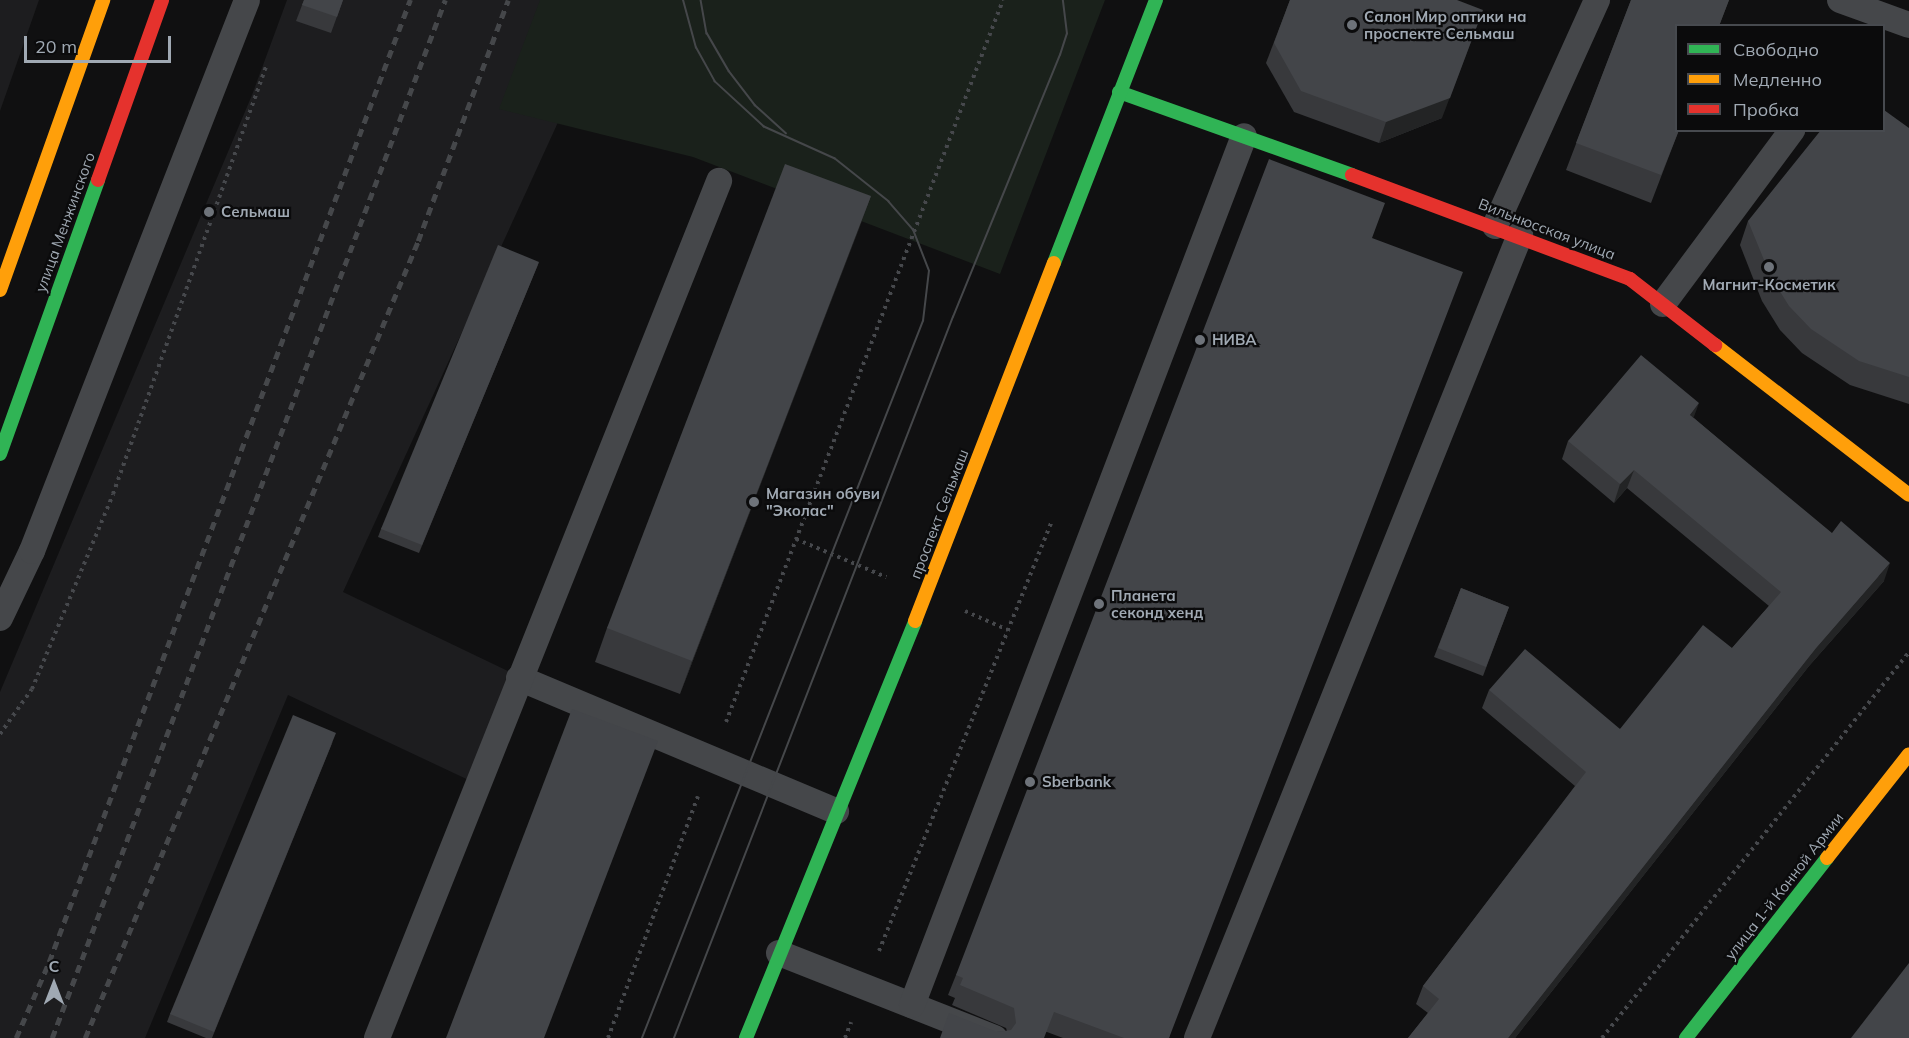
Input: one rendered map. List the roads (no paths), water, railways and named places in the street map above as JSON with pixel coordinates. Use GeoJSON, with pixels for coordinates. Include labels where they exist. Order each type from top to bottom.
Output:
{"type":"FeatureCollection","features":[{"type":"Feature","properties":{"kind":"main road"},"geometry":{"type":"LineString","coordinates":[[0,290],[103,0]]}},
{"type":"Feature","properties":{"kind":"main road","name":"улица Менжинского"},"geometry":{"type":"LineString","coordinates":[[0,454],[162,0]]}},
{"type":"Feature","properties":{"kind":"main road","name":"проспект Сельмаш"},"geometry":{"type":"LineString","coordinates":[[746,1038],[836,811],[926,594],[1156,0]]}},
{"type":"Feature","properties":{"kind":"main road","name":"Вильнюсская улица"},"geometry":{"type":"LineString","coordinates":[[1119,92],[1495,226],[1630,279],[1909,495]]}},
{"type":"Feature","properties":{"kind":"main road","name":"улица 1-й Конной Армии"},"geometry":{"type":"LineString","coordinates":[[1686,1038],[1909,754]]}},
{"type":"Feature","properties":{"kind":"lane"},"geometry":{"type":"LineString","coordinates":[[0,618],[32,551],[247,0]]}},
{"type":"Feature","properties":{"kind":"lane"},"geometry":{"type":"LineString","coordinates":[[1495,226],[1597,0]]}},
{"type":"Feature","properties":{"kind":"lane"},"geometry":{"type":"LineString","coordinates":[[1840,0],[1909,25]]}},
{"type":"Feature","properties":{"kind":"lane"},"geometry":{"type":"LineString","coordinates":[[1663,304],[1791,132]]}},
{"type":"Feature","properties":{"kind":"lane"},"geometry":{"type":"LineString","coordinates":[[912,1005],[1244,136]]}},
{"type":"Feature","properties":{"kind":"lane"},"geometry":{"type":"LineString","coordinates":[[377,1038],[719,181]]}},
{"type":"Feature","properties":{"kind":"lane"},"geometry":{"type":"LineString","coordinates":[[1197,1038],[1520,236]]}},
{"type":"Feature","properties":{"kind":"lane"},"geometry":{"type":"LineString","coordinates":[[519,678],[836,811]]}},
{"type":"Feature","properties":{"kind":"lane"},"geometry":{"type":"LineString","coordinates":[[779,953],[995,1038]]}},
{"type":"Feature","properties":{"kind":"tram line"},"geometry":{"type":"LineString","coordinates":[[642,1038],[923,321],[929,271],[913,230],[889,202],[835,159],[764,127],[715,82],[696,48],[683,0]]}},
{"type":"Feature","properties":{"kind":"tram line"},"geometry":{"type":"LineString","coordinates":[[701,0],[707,33],[729,71],[755,105],[786,133]]}},
{"type":"Feature","properties":{"kind":"tram line"},"geometry":{"type":"LineString","coordinates":[[674,1038],[953,317],[1060,55],[1067,34],[1063,0]]}},
{"type":"Feature","properties":{"kind":"railway"},"geometry":{"type":"LineString","coordinates":[[16,1038],[49,962],[410,0]]}},
{"type":"Feature","properties":{"kind":"railway"},"geometry":{"type":"LineString","coordinates":[[52,1038],[445,0]]}},
{"type":"Feature","properties":{"kind":"railway"},"geometry":{"type":"LineString","coordinates":[[85,1038],[418,241],[508,0]]}},
{"type":"Feature","properties":{"kind":"place","name":"Салон Мир оптики на проспекте Сельмаш"},"geometry":{"type":"Point","coordinates":[1352,25]}},
{"type":"Feature","properties":{"kind":"place","name":"Сельмаш"},"geometry":{"type":"Point","coordinates":[209,212]}},
{"type":"Feature","properties":{"kind":"place","name":"Магнит-Косметик"},"geometry":{"type":"Point","coordinates":[1769,267]}},
{"type":"Feature","properties":{"kind":"place","name":"НИВА"},"geometry":{"type":"Point","coordinates":[1200,340]}},
{"type":"Feature","properties":{"kind":"place","name":"Магазин обуви \"Эколас\""},"geometry":{"type":"Point","coordinates":[754,502]}},
{"type":"Feature","properties":{"kind":"place","name":"Планета секонд хенд"},"geometry":{"type":"Point","coordinates":[1099,604]}},
{"type":"Feature","properties":{"kind":"place","name":"Sberbank"},"geometry":{"type":"Point","coordinates":[1030,782]}}]}
